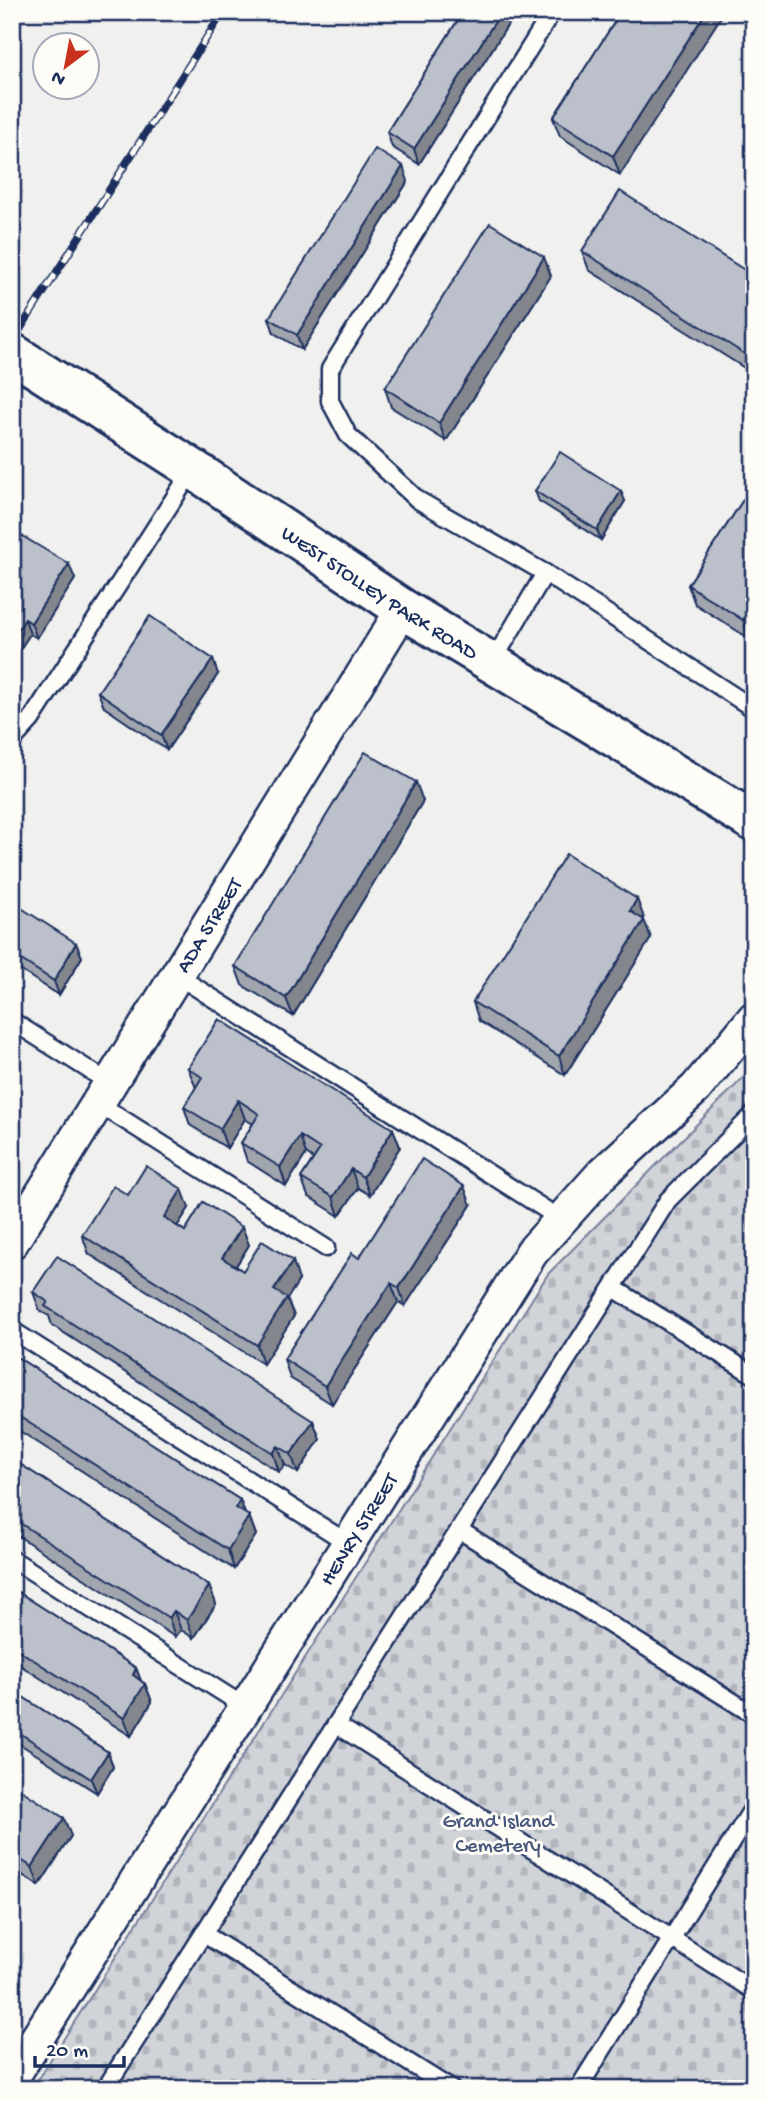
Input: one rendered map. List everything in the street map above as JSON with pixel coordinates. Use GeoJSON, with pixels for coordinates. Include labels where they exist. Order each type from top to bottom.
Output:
{"type":"FeatureCollection","features":[{"type":"Feature","properties":{"kind":"main road","name":"WEST STOLLEY PARK ROAD"},"geometry":{"type":"LineString","coordinates":[[12,353],[193,468],[403,609],[754,822]]}},
{"type":"Feature","properties":{"kind":"street","name":"ADA STREET"},"geometry":{"type":"LineString","coordinates":[[12,1242],[403,609]]}},
{"type":"Feature","properties":{"kind":"street","name":"HENRY STREET"},"geometry":{"type":"LineString","coordinates":[[12,2078],[351,1545],[532,1252],[602,1174],[696,1088],[754,1018]]}},
{"type":"Feature","properties":{"kind":"lane"},"geometry":{"type":"LineString","coordinates":[[552,12],[330,369],[330,401],[348,435],[418,500],[545,573],[754,709]]}},
{"type":"Feature","properties":{"kind":"lane"},"geometry":{"type":"LineString","coordinates":[[12,741],[31,720],[193,468]]}},
{"type":"Feature","properties":{"kind":"lane"},"geometry":{"type":"LineString","coordinates":[[492,663],[545,573]]}},
{"type":"Feature","properties":{"kind":"lane"},"geometry":{"type":"LineString","coordinates":[[178,976],[562,1220]]}},
{"type":"Feature","properties":{"kind":"lane"},"geometry":{"type":"LineString","coordinates":[[12,1021],[105,1094],[326,1248]]}},
{"type":"Feature","properties":{"kind":"lane"},"geometry":{"type":"LineString","coordinates":[[105,2089],[615,1289],[668,1200],[754,1114]]}},
{"type":"Feature","properties":{"kind":"lane"},"geometry":{"type":"LineString","coordinates":[[615,1289],[754,1375]]}},
{"type":"Feature","properties":{"kind":"lane"},"geometry":{"type":"LineString","coordinates":[[12,1330],[351,1545]]}},
{"type":"Feature","properties":{"kind":"lane"},"geometry":{"type":"LineString","coordinates":[[461,1531],[754,1715]]}},
{"type":"Feature","properties":{"kind":"lane"},"geometry":{"type":"LineString","coordinates":[[12,1559],[247,1708]]}},
{"type":"Feature","properties":{"kind":"lane"},"geometry":{"type":"LineString","coordinates":[[337,1726],[754,1991]]}},
{"type":"Feature","properties":{"kind":"lane"},"geometry":{"type":"LineString","coordinates":[[578,2089],[754,1806]]}},
{"type":"Feature","properties":{"kind":"lane"},"geometry":{"type":"LineString","coordinates":[[204,1934],[451,2089]]}},
{"type":"Feature","properties":{"kind":"green space","name":"Grand Island Cemetery"},"geometry":{"type":"Polygon","coordinates":[[[754,1067],[754,2089],[32,2089],[548,1274],[754,1067]]]}},
{"type":"Feature","properties":{"kind":"building"},"geometry":{"type":"Polygon","coordinates":[[[463,12],[501,12],[414,149],[387,132],[463,12]]]}},
{"type":"Feature","properties":{"kind":"building"},"geometry":{"type":"Polygon","coordinates":[[[621,12],[706,12],[613,156],[553,118],[621,12]]]}},
{"type":"Feature","properties":{"kind":"building"},"geometry":{"type":"Polygon","coordinates":[[[375,149],[403,166],[297,335],[269,318],[375,149]]]}},
{"type":"Feature","properties":{"kind":"building"},"geometry":{"type":"Polygon","coordinates":[[[620,191],[754,276],[754,360],[582,251],[620,191]]]}},
{"type":"Feature","properties":{"kind":"building"},"geometry":{"type":"Polygon","coordinates":[[[490,223],[544,257],[439,423],[385,388],[490,223]]]}},
{"type":"Feature","properties":{"kind":"building"},"geometry":{"type":"Polygon","coordinates":[[[560,452],[621,491],[597,530],[535,491],[560,452]]]}},
{"type":"Feature","properties":{"kind":"building"},"geometry":{"type":"Polygon","coordinates":[[[754,483],[754,603],[743,620],[688,585],[754,483]]]}},
{"type":"Feature","properties":{"kind":"building"},"geometry":{"type":"Polygon","coordinates":[[[12,530],[69,564],[31,623],[25,619],[12,638],[12,530]]]}},
{"type":"Feature","properties":{"kind":"building"},"geometry":{"type":"Polygon","coordinates":[[[150,616],[213,659],[161,735],[98,692],[150,616]]]}},
{"type":"Feature","properties":{"kind":"building"},"geometry":{"type":"Polygon","coordinates":[[[365,752],[416,782],[286,998],[235,966],[365,752]]]}},
{"type":"Feature","properties":{"kind":"building"},"geometry":{"type":"Polygon","coordinates":[[[566,854],[637,899],[630,911],[644,920],[559,1056],[473,1002],[566,854]]]}},
{"type":"Feature","properties":{"kind":"building"},"geometry":{"type":"Polygon","coordinates":[[[12,902],[76,943],[54,981],[12,954],[12,902]]]}},
{"type":"Feature","properties":{"kind":"building"},"geometry":{"type":"Polygon","coordinates":[[[219,1019],[393,1129],[363,1177],[351,1169],[333,1197],[301,1178],[320,1149],[300,1136],[280,1167],[241,1143],[259,1114],[238,1100],[220,1129],[184,1107],[202,1077],[188,1068],[219,1019]]]}},
{"type":"Feature","properties":{"kind":"building"},"geometry":{"type":"Polygon","coordinates":[[[422,1159],[464,1186],[399,1288],[391,1283],[325,1386],[284,1359],[352,1253],[359,1258],[422,1159]]]}},
{"type":"Feature","properties":{"kind":"building"},"geometry":{"type":"Polygon","coordinates":[[[146,1166],[182,1189],[164,1218],[185,1231],[203,1202],[242,1227],[222,1258],[243,1271],[262,1241],[293,1261],[274,1290],[287,1298],[257,1345],[82,1235],[113,1186],[128,1195],[146,1166]]]}},
{"type":"Feature","properties":{"kind":"building"},"geometry":{"type":"Polygon","coordinates":[[[57,1256],[313,1421],[291,1454],[278,1446],[273,1453],[45,1306],[48,1302],[33,1292],[57,1256]]]}},
{"type":"Feature","properties":{"kind":"building"},"geometry":{"type":"Polygon","coordinates":[[[12,1354],[240,1500],[236,1508],[249,1516],[228,1550],[12,1412],[12,1354]]]}},
{"type":"Feature","properties":{"kind":"building"},"geometry":{"type":"Polygon","coordinates":[[[12,1459],[209,1586],[187,1620],[174,1611],[169,1618],[12,1518],[12,1459]]]}},
{"type":"Feature","properties":{"kind":"building"},"geometry":{"type":"Polygon","coordinates":[[[12,1588],[136,1668],[133,1675],[145,1684],[124,1718],[12,1646],[12,1588]]]}},
{"type":"Feature","properties":{"kind":"building"},"geometry":{"type":"Polygon","coordinates":[[[12,1690],[108,1752],[91,1779],[12,1728],[12,1690]]]}},
{"type":"Feature","properties":{"kind":"building"},"geometry":{"type":"Polygon","coordinates":[[[12,1784],[64,1818],[32,1867],[12,1854],[12,1784]]]}},
{"type":"Feature","properties":{"kind":"railway"},"geometry":{"type":"LineString","coordinates":[[12,342],[223,12]]}}]}
